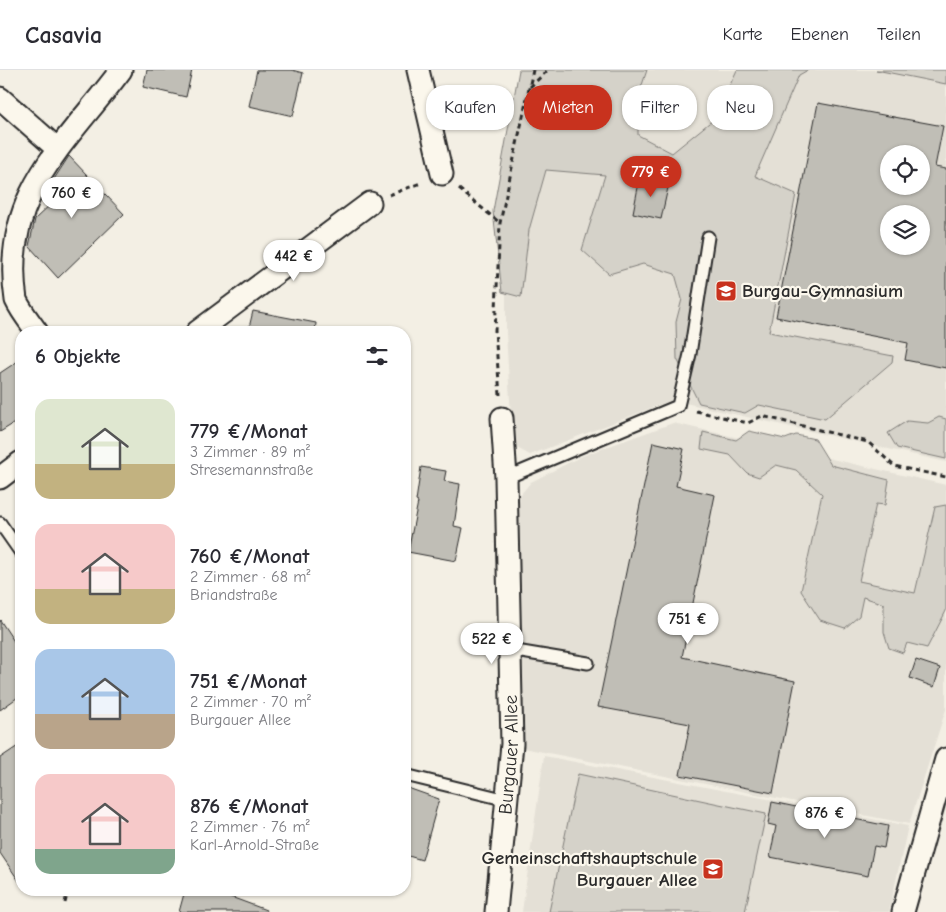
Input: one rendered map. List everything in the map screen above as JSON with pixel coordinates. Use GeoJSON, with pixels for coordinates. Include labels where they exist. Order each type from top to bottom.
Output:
{"type":"FeatureCollection","features":[{"type":"Feature","properties":{"kind":"street"},"geometry":{"type":"LineString","coordinates":[[33,326],[17,301],[4,253],[6,230],[13,202],[21,186],[53,145],[91,106],[121,70]]}},
{"type":"Feature","properties":{"kind":"street"},"geometry":{"type":"LineString","coordinates":[[418,70],[442,174]]}},
{"type":"Feature","properties":{"kind":"street"},"geometry":{"type":"LineString","coordinates":[[0,98],[53,145]]}},
{"type":"Feature","properties":{"kind":"street"},"geometry":{"type":"LineString","coordinates":[[205,326],[370,203]]}},
{"type":"Feature","properties":{"kind":"street","name":"Burgauer Allee"},"geometry":{"type":"LineString","coordinates":[[496,912],[512,744],[506,478],[502,418]]}},
{"type":"Feature","properties":{"kind":"street"},"geometry":{"type":"LineString","coordinates":[[0,478],[15,467]]}},
{"type":"Feature","properties":{"kind":"street"},"geometry":{"type":"LineString","coordinates":[[903,912],[946,760]]}},
{"type":"Feature","properties":{"kind":"lane"},"geometry":{"type":"LineString","coordinates":[[506,478],[678,406],[690,354],[708,237]]}},
{"type":"Feature","properties":{"kind":"lane"},"geometry":{"type":"LineString","coordinates":[[0,523],[15,545]]}},
{"type":"Feature","properties":{"kind":"lane"},"geometry":{"type":"LineString","coordinates":[[510,650],[588,663]]}},
{"type":"Feature","properties":{"kind":"lane"},"geometry":{"type":"LineString","coordinates":[[411,776],[507,800]]}},
{"type":"Feature","properties":{"kind":"path"},"geometry":{"type":"LineString","coordinates":[[530,85],[533,70]]}},
{"type":"Feature","properties":{"kind":"path"},"geometry":{"type":"LineString","coordinates":[[532,85],[548,70]]}},
{"type":"Feature","properties":{"kind":"path"},"geometry":{"type":"LineString","coordinates":[[502,418],[495,331],[500,224],[524,114]]}},
{"type":"Feature","properties":{"kind":"path"},"geometry":{"type":"LineString","coordinates":[[370,203],[442,174],[500,224]]}},
{"type":"Feature","properties":{"kind":"path"},"geometry":{"type":"LineString","coordinates":[[678,406],[748,424],[762,416],[868,442],[894,466],[946,477]]}},
{"type":"Feature","properties":{"kind":"path"},"geometry":{"type":"LineString","coordinates":[[65,903],[67,896]]}},
{"type":"Feature","properties":{"kind":"shaded area"},"geometry":{"type":"Polygon","coordinates":[[[519,70],[647,70],[642,85],[622,85],[622,130],[638,130],[638,135],[672,153],[707,125],[707,130],[773,130],[773,85],[730,85],[737,70],[808,70],[799,75],[755,176],[796,194],[769,332],[893,356],[892,362],[825,419],[759,405],[745,413],[699,403],[677,359],[676,322],[682,299],[675,274],[643,264],[609,274],[582,250],[605,175],[546,170],[529,230],[521,297],[502,292],[493,211],[508,130],[514,130],[514,97],[519,70]]]}},
{"type":"Feature","properties":{"kind":"shaded area","name":"Burgau-Gymnasium"},"geometry":{"type":"Polygon","coordinates":[[[577,70],[946,70],[946,462],[672,400],[530,455],[517,448],[512,434],[506,333],[506,249],[553,130],[612,130],[612,85],[571,85],[577,70]]]}},
{"type":"Feature","properties":{"kind":"shaded area"},"geometry":{"type":"Polygon","coordinates":[[[876,70],[946,70],[946,84],[876,70]]]}},
{"type":"Feature","properties":{"kind":"shaded area"},"geometry":{"type":"Polygon","coordinates":[[[939,417],[946,419],[946,459],[897,448],[888,433],[907,421],[928,423],[939,417]]]}},
{"type":"Feature","properties":{"kind":"shaded area"},"geometry":{"type":"Polygon","coordinates":[[[673,423],[946,485],[946,709],[909,824],[523,748],[516,500],[531,482],[582,456],[673,423]]]}},
{"type":"Feature","properties":{"kind":"shaded area"},"geometry":{"type":"Polygon","coordinates":[[[749,431],[785,439],[796,435],[815,439],[831,465],[889,480],[885,505],[876,504],[859,581],[915,593],[935,507],[946,505],[946,611],[927,648],[907,643],[903,653],[889,648],[884,632],[884,604],[863,597],[859,616],[845,628],[820,620],[801,591],[822,494],[796,470],[776,465],[759,477],[747,473],[730,455],[701,449],[703,432],[736,440],[749,431]]]}},
{"type":"Feature","properties":{"kind":"shaded area","name":"Gemeinschaftshauptschule Burgauer Allee"},"geometry":{"type":"Polygon","coordinates":[[[544,756],[908,826],[889,912],[522,912],[544,756]]]}},
{"type":"Feature","properties":{"kind":"shaded area"},"geometry":{"type":"Polygon","coordinates":[[[578,774],[766,814],[745,912],[549,912],[578,774]]]}},
{"type":"Feature","properties":{"kind":"building"},"geometry":{"type":"Polygon","coordinates":[[[147,70],[192,70],[186,97],[143,87],[147,70]]]}},
{"type":"Feature","properties":{"kind":"building"},"geometry":{"type":"Polygon","coordinates":[[[257,70],[292,70],[303,73],[293,116],[249,106],[257,70]]]}},
{"type":"Feature","properties":{"kind":"building"},"geometry":{"type":"Polygon","coordinates":[[[818,103],[943,126],[935,167],[946,169],[946,368],[905,360],[908,343],[776,317],[818,103]]]}},
{"type":"Feature","properties":{"kind":"building"},"geometry":{"type":"Polygon","coordinates":[[[69,156],[124,214],[58,278],[29,246],[35,219],[53,202],[45,193],[69,156]]]}},
{"type":"Feature","properties":{"kind":"building"},"geometry":{"type":"Polygon","coordinates":[[[640,177],[669,183],[661,219],[633,213],[640,177]]]}},
{"type":"Feature","properties":{"kind":"building"},"geometry":{"type":"Polygon","coordinates":[[[253,311],[316,323],[316,326],[249,326],[253,311]]]}},
{"type":"Feature","properties":{"kind":"building"},"geometry":{"type":"Polygon","coordinates":[[[15,363],[15,423],[0,432],[0,373],[15,363]]]}},
{"type":"Feature","properties":{"kind":"building"},"geometry":{"type":"Polygon","coordinates":[[[653,442],[684,449],[676,486],[715,495],[682,657],[795,681],[773,793],[680,775],[690,724],[598,707],[653,442]]]}},
{"type":"Feature","properties":{"kind":"building"},"geometry":{"type":"Polygon","coordinates":[[[421,467],[446,471],[444,481],[460,484],[454,526],[463,528],[456,561],[411,553],[411,537],[418,502],[416,501],[421,467]]]}},
{"type":"Feature","properties":{"kind":"building"},"geometry":{"type":"Polygon","coordinates":[[[0,620],[15,643],[15,699],[0,710],[0,620]]]}},
{"type":"Feature","properties":{"kind":"building"},"geometry":{"type":"Polygon","coordinates":[[[916,660],[940,668],[934,687],[910,678],[916,660]]]}},
{"type":"Feature","properties":{"kind":"building"},"geometry":{"type":"Polygon","coordinates":[[[15,748],[15,875],[0,853],[0,758],[15,748]]]}},
{"type":"Feature","properties":{"kind":"building"},"geometry":{"type":"Polygon","coordinates":[[[411,789],[439,799],[422,860],[411,857],[411,789]]]}},
{"type":"Feature","properties":{"kind":"building"},"geometry":{"type":"Polygon","coordinates":[[[772,802],[888,826],[884,848],[874,846],[868,876],[770,857],[776,826],[768,824],[772,802]]]}},
{"type":"Feature","properties":{"kind":"building"},"geometry":{"type":"Polygon","coordinates":[[[183,896],[228,896],[266,910],[265,912],[179,912],[183,896]]]}},
{"type":"Feature","properties":{"kind":"place","name":"Burgau-Gymnasium"},"geometry":{"type":"Point","coordinates":[726,291]}},
{"type":"Feature","properties":{"kind":"place","name":"Gemeinschaftshauptschule Burgauer Allee"},"geometry":{"type":"Point","coordinates":[713,869]}}]}
